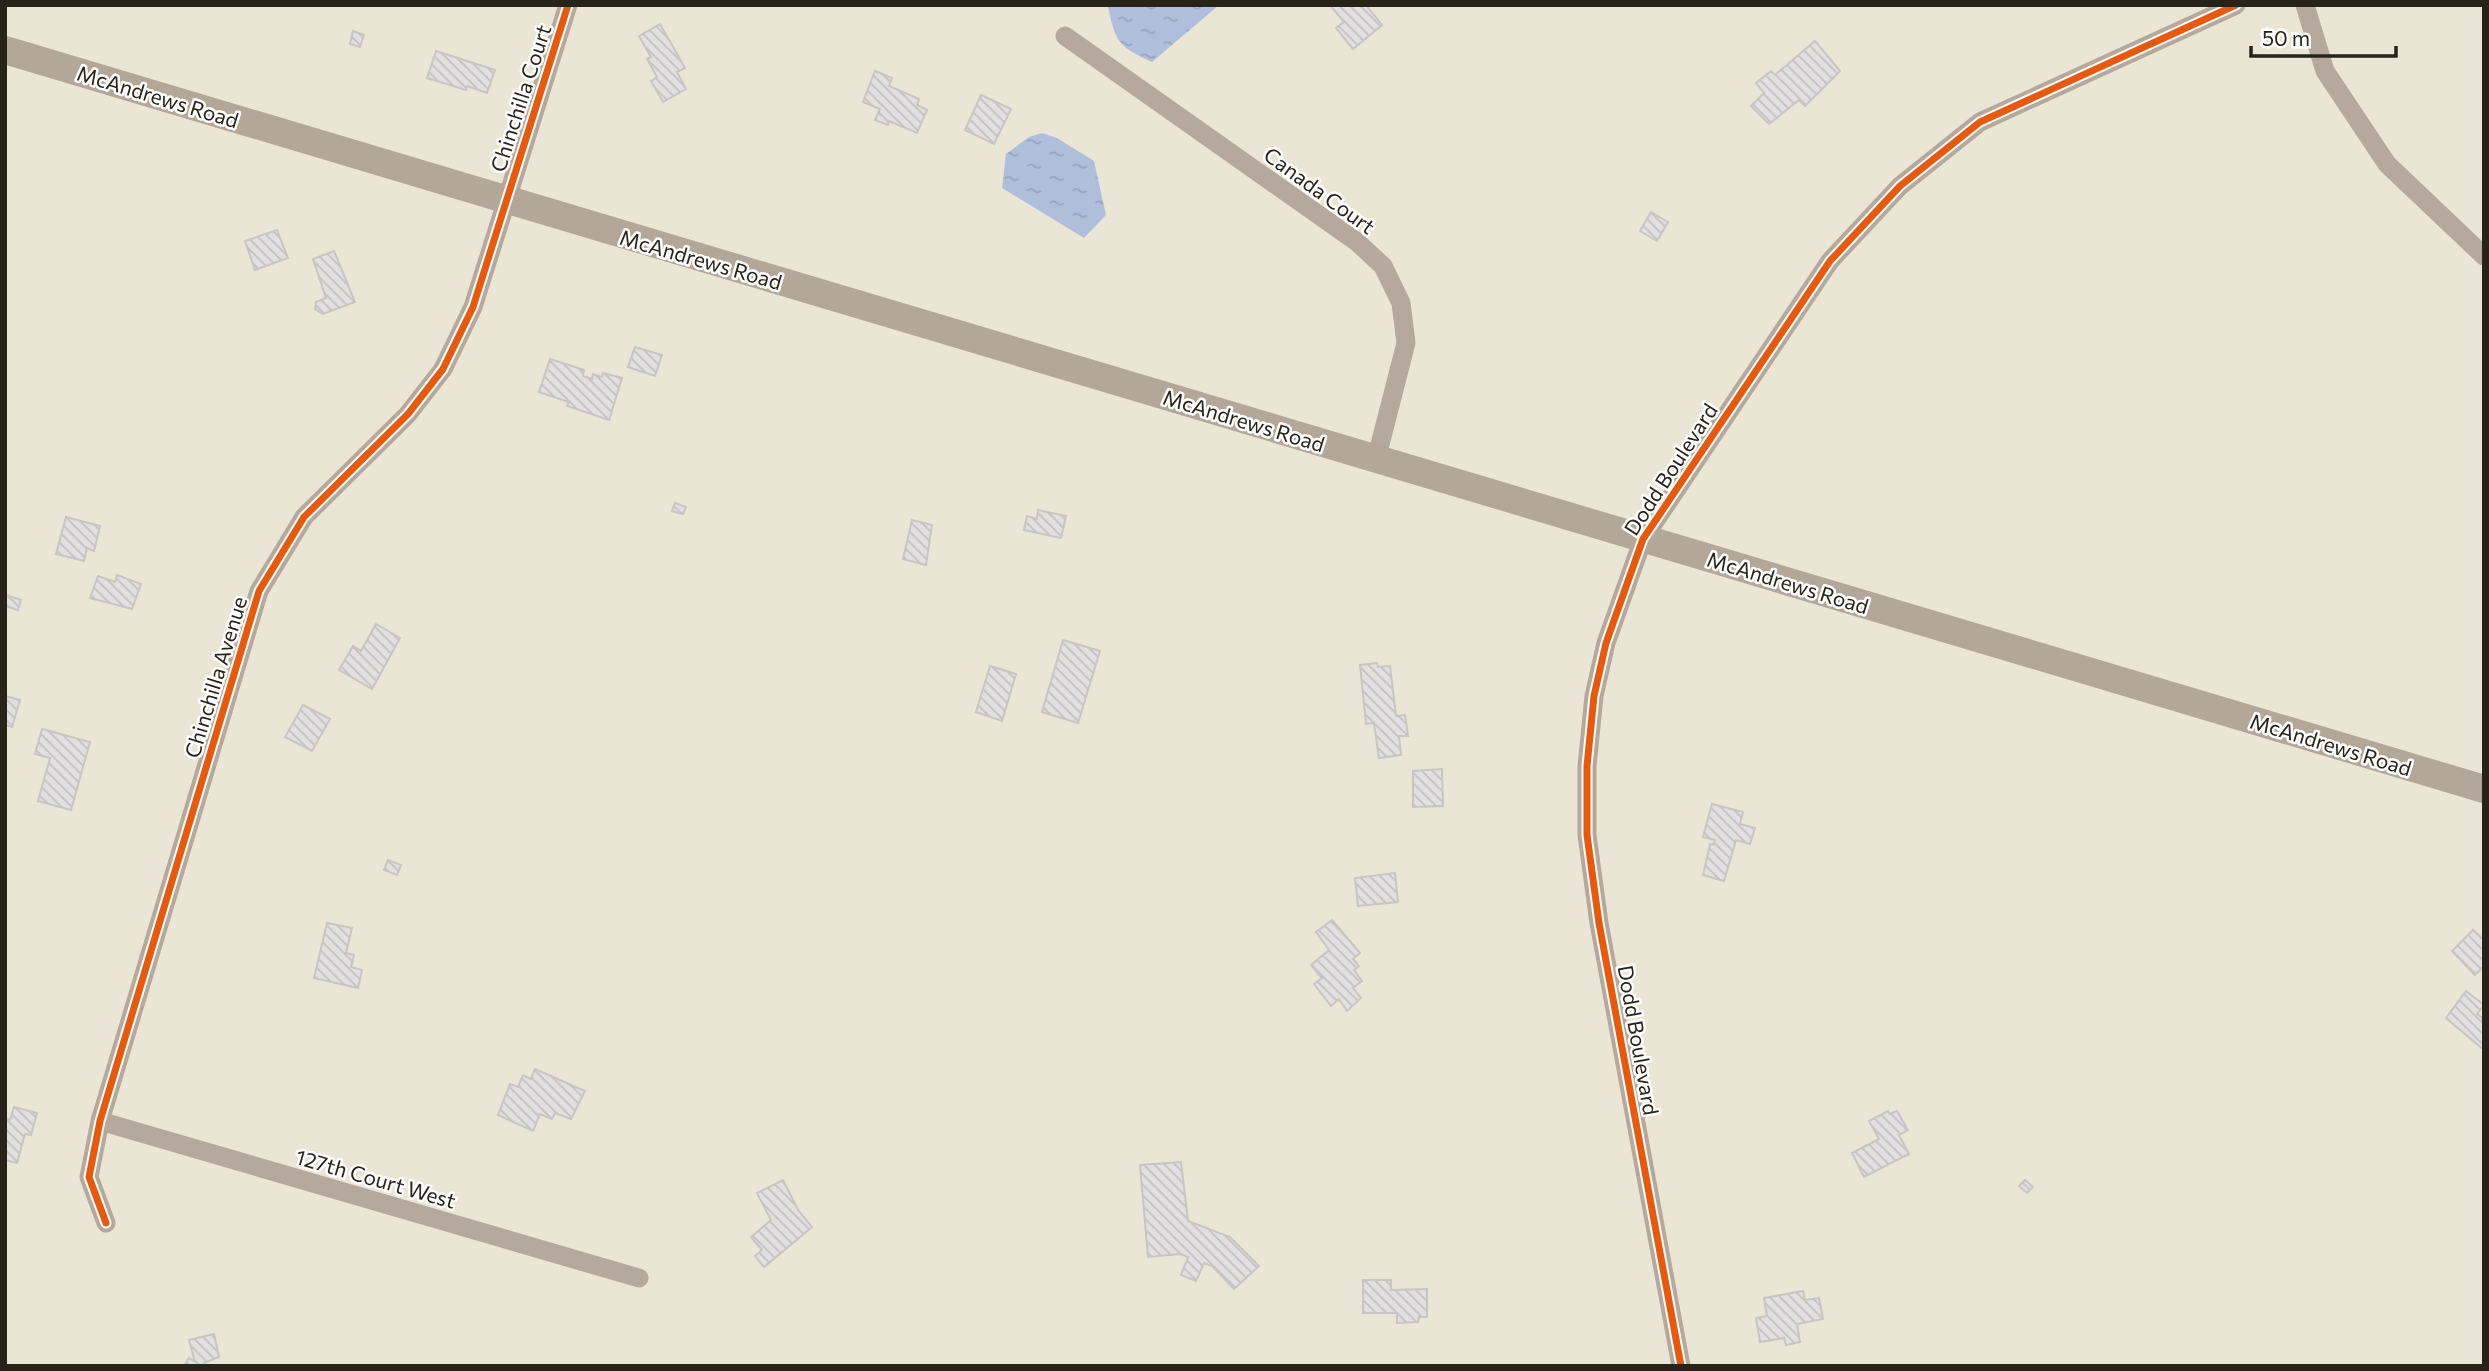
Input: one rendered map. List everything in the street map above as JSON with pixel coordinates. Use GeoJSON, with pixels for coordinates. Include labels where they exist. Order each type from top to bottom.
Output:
{"type":"FeatureCollection","features":[{"type":"Feature","properties":{"kind":"main road","name":"McAndrews Road"},"geometry":{"type":"LineString","coordinates":[[5,50],[2484,789]]}},
{"type":"Feature","properties":{"kind":"street","name":"Chinchilla Court"},"geometry":{"type":"LineString","coordinates":[[505,201],[568,5]]}},
{"type":"Feature","properties":{"kind":"street","name":"Dodd Boulevard"},"geometry":{"type":"LineString","coordinates":[[1681,1366],[1600,923],[1587,835],[1587,766],[1594,696],[1613,620],[1643,539],[1830,261],[1900,186],[1980,122],[2236,5]]}},
{"type":"Feature","properties":{"kind":"street"},"geometry":{"type":"LineString","coordinates":[[2305,5],[2325,71],[2387,164],[2484,256]]}},
{"type":"Feature","properties":{"kind":"street","name":"Canada Court"},"geometry":{"type":"LineString","coordinates":[[1065,36],[1357,242],[1382,266],[1401,303],[1406,343],[1376,460]]}},
{"type":"Feature","properties":{"kind":"street","name":"Chinchilla Avenue"},"geometry":{"type":"LineString","coordinates":[[106,1223],[89,1177],[100,1121],[259,592],[304,517],[408,414],[443,369],[473,307],[505,201]]}},
{"type":"Feature","properties":{"kind":"street","name":"127th Court West"},"geometry":{"type":"LineString","coordinates":[[100,1121],[639,1279]]}},
{"type":"Feature","properties":{"kind":"water"},"geometry":{"type":"Polygon","coordinates":[[[1219,5],[1152,62],[1132,52],[1120,42],[1113,28],[1108,6],[1219,5]]]}},
{"type":"Feature","properties":{"kind":"water"},"geometry":{"type":"Polygon","coordinates":[[[1042,133],[1057,138],[1094,161],[1106,215],[1084,238],[1002,188],[1006,154],[1029,137],[1042,133]]]}},
{"type":"Feature","properties":{"kind":"building"},"geometry":{"type":"Polygon","coordinates":[[[1330,5],[1366,5],[1382,25],[1353,49],[1336,28],[1344,22],[1330,5]]]}},
{"type":"Feature","properties":{"kind":"building"},"geometry":{"type":"Polygon","coordinates":[[[660,24],[685,68],[677,72],[686,89],[663,102],[651,81],[657,77],[647,59],[651,57],[639,36],[660,24]]]}},
{"type":"Feature","properties":{"kind":"building"},"geometry":{"type":"Polygon","coordinates":[[[353,31],[364,35],[360,47],[350,44],[353,31]]]}},
{"type":"Feature","properties":{"kind":"building"},"geometry":{"type":"Polygon","coordinates":[[[1815,41],[1840,71],[1805,106],[1799,100],[1769,124],[1751,106],[1764,93],[1756,83],[1771,71],[1775,75],[1815,41]]]}},
{"type":"Feature","properties":{"kind":"building"},"geometry":{"type":"Polygon","coordinates":[[[436,51],[495,70],[487,93],[467,86],[466,90],[427,78],[436,51]]]}},
{"type":"Feature","properties":{"kind":"building"},"geometry":{"type":"Polygon","coordinates":[[[875,71],[892,78],[889,86],[919,99],[917,105],[927,110],[917,133],[889,121],[888,125],[875,120],[880,109],[863,102],[875,71]]]}},
{"type":"Feature","properties":{"kind":"building"},"geometry":{"type":"Polygon","coordinates":[[[981,95],[1011,109],[994,144],[965,130],[981,95]]]}},
{"type":"Feature","properties":{"kind":"building"},"geometry":{"type":"Polygon","coordinates":[[[1651,212],[1668,222],[1657,241],[1640,231],[1651,212]]]}},
{"type":"Feature","properties":{"kind":"building"},"geometry":{"type":"Polygon","coordinates":[[[277,230],[288,258],[255,270],[245,241],[277,230]]]}},
{"type":"Feature","properties":{"kind":"building"},"geometry":{"type":"Polygon","coordinates":[[[334,251],[355,302],[323,314],[315,309],[316,302],[326,298],[313,259],[334,251]]]}},
{"type":"Feature","properties":{"kind":"building"},"geometry":{"type":"Polygon","coordinates":[[[635,347],[662,355],[655,376],[628,367],[635,347]]]}},
{"type":"Feature","properties":{"kind":"building"},"geometry":{"type":"Polygon","coordinates":[[[550,359],[584,370],[583,376],[592,379],[593,374],[602,377],[603,373],[622,378],[609,420],[567,406],[569,402],[539,392],[550,359]]]}},
{"type":"Feature","properties":{"kind":"building"},"geometry":{"type":"Polygon","coordinates":[[[675,503],[686,507],[683,514],[672,511],[675,503]]]}},
{"type":"Feature","properties":{"kind":"building"},"geometry":{"type":"Polygon","coordinates":[[[1038,510],[1066,516],[1061,538],[1024,530],[1027,516],[1037,519],[1038,510]]]}},
{"type":"Feature","properties":{"kind":"building"},"geometry":{"type":"Polygon","coordinates":[[[66,517],[100,526],[94,551],[87,548],[84,561],[56,554],[66,517]]]}},
{"type":"Feature","properties":{"kind":"building"},"geometry":{"type":"Polygon","coordinates":[[[912,520],[932,525],[926,565],[903,559],[912,520]]]}},
{"type":"Feature","properties":{"kind":"building"},"geometry":{"type":"Polygon","coordinates":[[[117,575],[141,584],[132,609],[90,598],[98,576],[115,582],[117,575]]]}},
{"type":"Feature","properties":{"kind":"building"},"geometry":{"type":"Polygon","coordinates":[[[6,595],[21,600],[18,610],[5,606],[6,595]]]}},
{"type":"Feature","properties":{"kind":"building"},"geometry":{"type":"Polygon","coordinates":[[[376,624],[400,638],[372,689],[339,670],[353,646],[361,651],[376,624]]]}},
{"type":"Feature","properties":{"kind":"building"},"geometry":{"type":"Polygon","coordinates":[[[1063,640],[1100,651],[1078,723],[1042,712],[1063,640]]]}},
{"type":"Feature","properties":{"kind":"building"},"geometry":{"type":"Polygon","coordinates":[[[1377,663],[1378,667],[1390,666],[1396,716],[1405,715],[1408,736],[1399,736],[1401,755],[1379,758],[1374,723],[1366,724],[1360,665],[1377,663]]]}},
{"type":"Feature","properties":{"kind":"building"},"geometry":{"type":"Polygon","coordinates":[[[990,666],[1016,674],[1002,721],[976,712],[990,666]]]}},
{"type":"Feature","properties":{"kind":"building"},"geometry":{"type":"Polygon","coordinates":[[[5,696],[20,700],[12,727],[5,725],[5,696]]]}},
{"type":"Feature","properties":{"kind":"building"},"geometry":{"type":"Polygon","coordinates":[[[303,705],[330,719],[312,751],[285,737],[303,705]]]}},
{"type":"Feature","properties":{"kind":"building"},"geometry":{"type":"Polygon","coordinates":[[[42,729],[90,742],[71,810],[38,801],[50,758],[35,754],[42,729]]]}},
{"type":"Feature","properties":{"kind":"building"},"geometry":{"type":"Polygon","coordinates":[[[1442,769],[1443,806],[1413,807],[1413,771],[1442,769]]]}},
{"type":"Feature","properties":{"kind":"building"},"geometry":{"type":"Polygon","coordinates":[[[1712,804],[1743,812],[1740,824],[1755,828],[1750,844],[1736,840],[1724,881],[1703,875],[1710,844],[1713,845],[1715,840],[1703,837],[1712,804]]]}},
{"type":"Feature","properties":{"kind":"building"},"geometry":{"type":"Polygon","coordinates":[[[388,860],[401,865],[397,875],[384,870],[388,860]]]}},
{"type":"Feature","properties":{"kind":"building"},"geometry":{"type":"Polygon","coordinates":[[[1395,873],[1398,902],[1358,906],[1355,878],[1395,873]]]}},
{"type":"Feature","properties":{"kind":"building"},"geometry":{"type":"Polygon","coordinates":[[[1332,920],[1360,953],[1353,959],[1359,966],[1354,970],[1362,981],[1353,988],[1361,998],[1347,1011],[1339,999],[1331,1006],[1314,984],[1322,978],[1311,965],[1329,950],[1316,932],[1332,920]]]}},
{"type":"Feature","properties":{"kind":"building"},"geometry":{"type":"Polygon","coordinates":[[[327,923],[352,928],[346,953],[354,955],[351,967],[362,970],[358,988],[314,978],[327,923]]]}},
{"type":"Feature","properties":{"kind":"building"},"geometry":{"type":"Polygon","coordinates":[[[2473,930],[2484,940],[2484,966],[2475,975],[2452,951],[2473,930]]]}},
{"type":"Feature","properties":{"kind":"building"},"geometry":{"type":"Polygon","coordinates":[[[2466,991],[2484,1005],[2477,1014],[2484,1019],[2484,1050],[2446,1018],[2466,991]]]}},
{"type":"Feature","properties":{"kind":"building"},"geometry":{"type":"Polygon","coordinates":[[[535,1069],[585,1091],[571,1119],[555,1113],[552,1119],[540,1114],[533,1131],[498,1115],[510,1084],[518,1087],[523,1075],[531,1079],[535,1069]]]}},
{"type":"Feature","properties":{"kind":"building"},"geometry":{"type":"Polygon","coordinates":[[[14,1107],[37,1113],[31,1135],[25,1134],[17,1163],[5,1160],[5,1118],[10,1120],[14,1107]]]}},
{"type":"Feature","properties":{"kind":"building"},"geometry":{"type":"Polygon","coordinates":[[[1888,1111],[1890,1114],[1897,1111],[1908,1130],[1899,1135],[1909,1154],[1864,1177],[1852,1153],[1879,1139],[1869,1121],[1888,1111]]]}},
{"type":"Feature","properties":{"kind":"building"},"geometry":{"type":"Polygon","coordinates":[[[1181,1162],[1188,1221],[1230,1237],[1259,1266],[1234,1289],[1212,1266],[1204,1263],[1196,1281],[1181,1275],[1188,1257],[1180,1254],[1148,1257],[1140,1165],[1181,1162]]]}},
{"type":"Feature","properties":{"kind":"building"},"geometry":{"type":"Polygon","coordinates":[[[783,1180],[798,1210],[812,1227],[764,1267],[755,1256],[762,1250],[751,1237],[771,1220],[757,1193],[783,1180]]]}},
{"type":"Feature","properties":{"kind":"building"},"geometry":{"type":"Polygon","coordinates":[[[2025,1180],[2033,1187],[2027,1193],[2019,1186],[2025,1180]]]}},
{"type":"Feature","properties":{"kind":"building"},"geometry":{"type":"Polygon","coordinates":[[[1363,1280],[1391,1280],[1391,1290],[1427,1289],[1427,1317],[1419,1317],[1418,1322],[1397,1323],[1397,1313],[1363,1313],[1363,1280]]]}},
{"type":"Feature","properties":{"kind":"building"},"geometry":{"type":"Polygon","coordinates":[[[1803,1291],[1805,1300],[1819,1298],[1823,1319],[1797,1324],[1800,1342],[1786,1345],[1784,1338],[1760,1342],[1756,1318],[1767,1316],[1764,1298],[1803,1291]]]}},
{"type":"Feature","properties":{"kind":"building"},"geometry":{"type":"Polygon","coordinates":[[[214,1334],[219,1357],[204,1363],[209,1366],[184,1366],[189,1358],[195,1362],[189,1340],[214,1334]]]}},
{"type":"Feature","properties":{"kind":"cycle path"},"geometry":{"type":"LineString","coordinates":[[106,1223],[89,1177],[100,1121],[259,591],[304,517],[408,414],[443,369],[473,307],[568,5]]}},
{"type":"Feature","properties":{"kind":"cycle path"},"geometry":{"type":"LineString","coordinates":[[1681,1366],[1599,923],[1587,835],[1587,766],[1594,696],[1606,643],[1643,539],[1830,261],[1900,186],[1980,122],[2236,5]]}}]}
